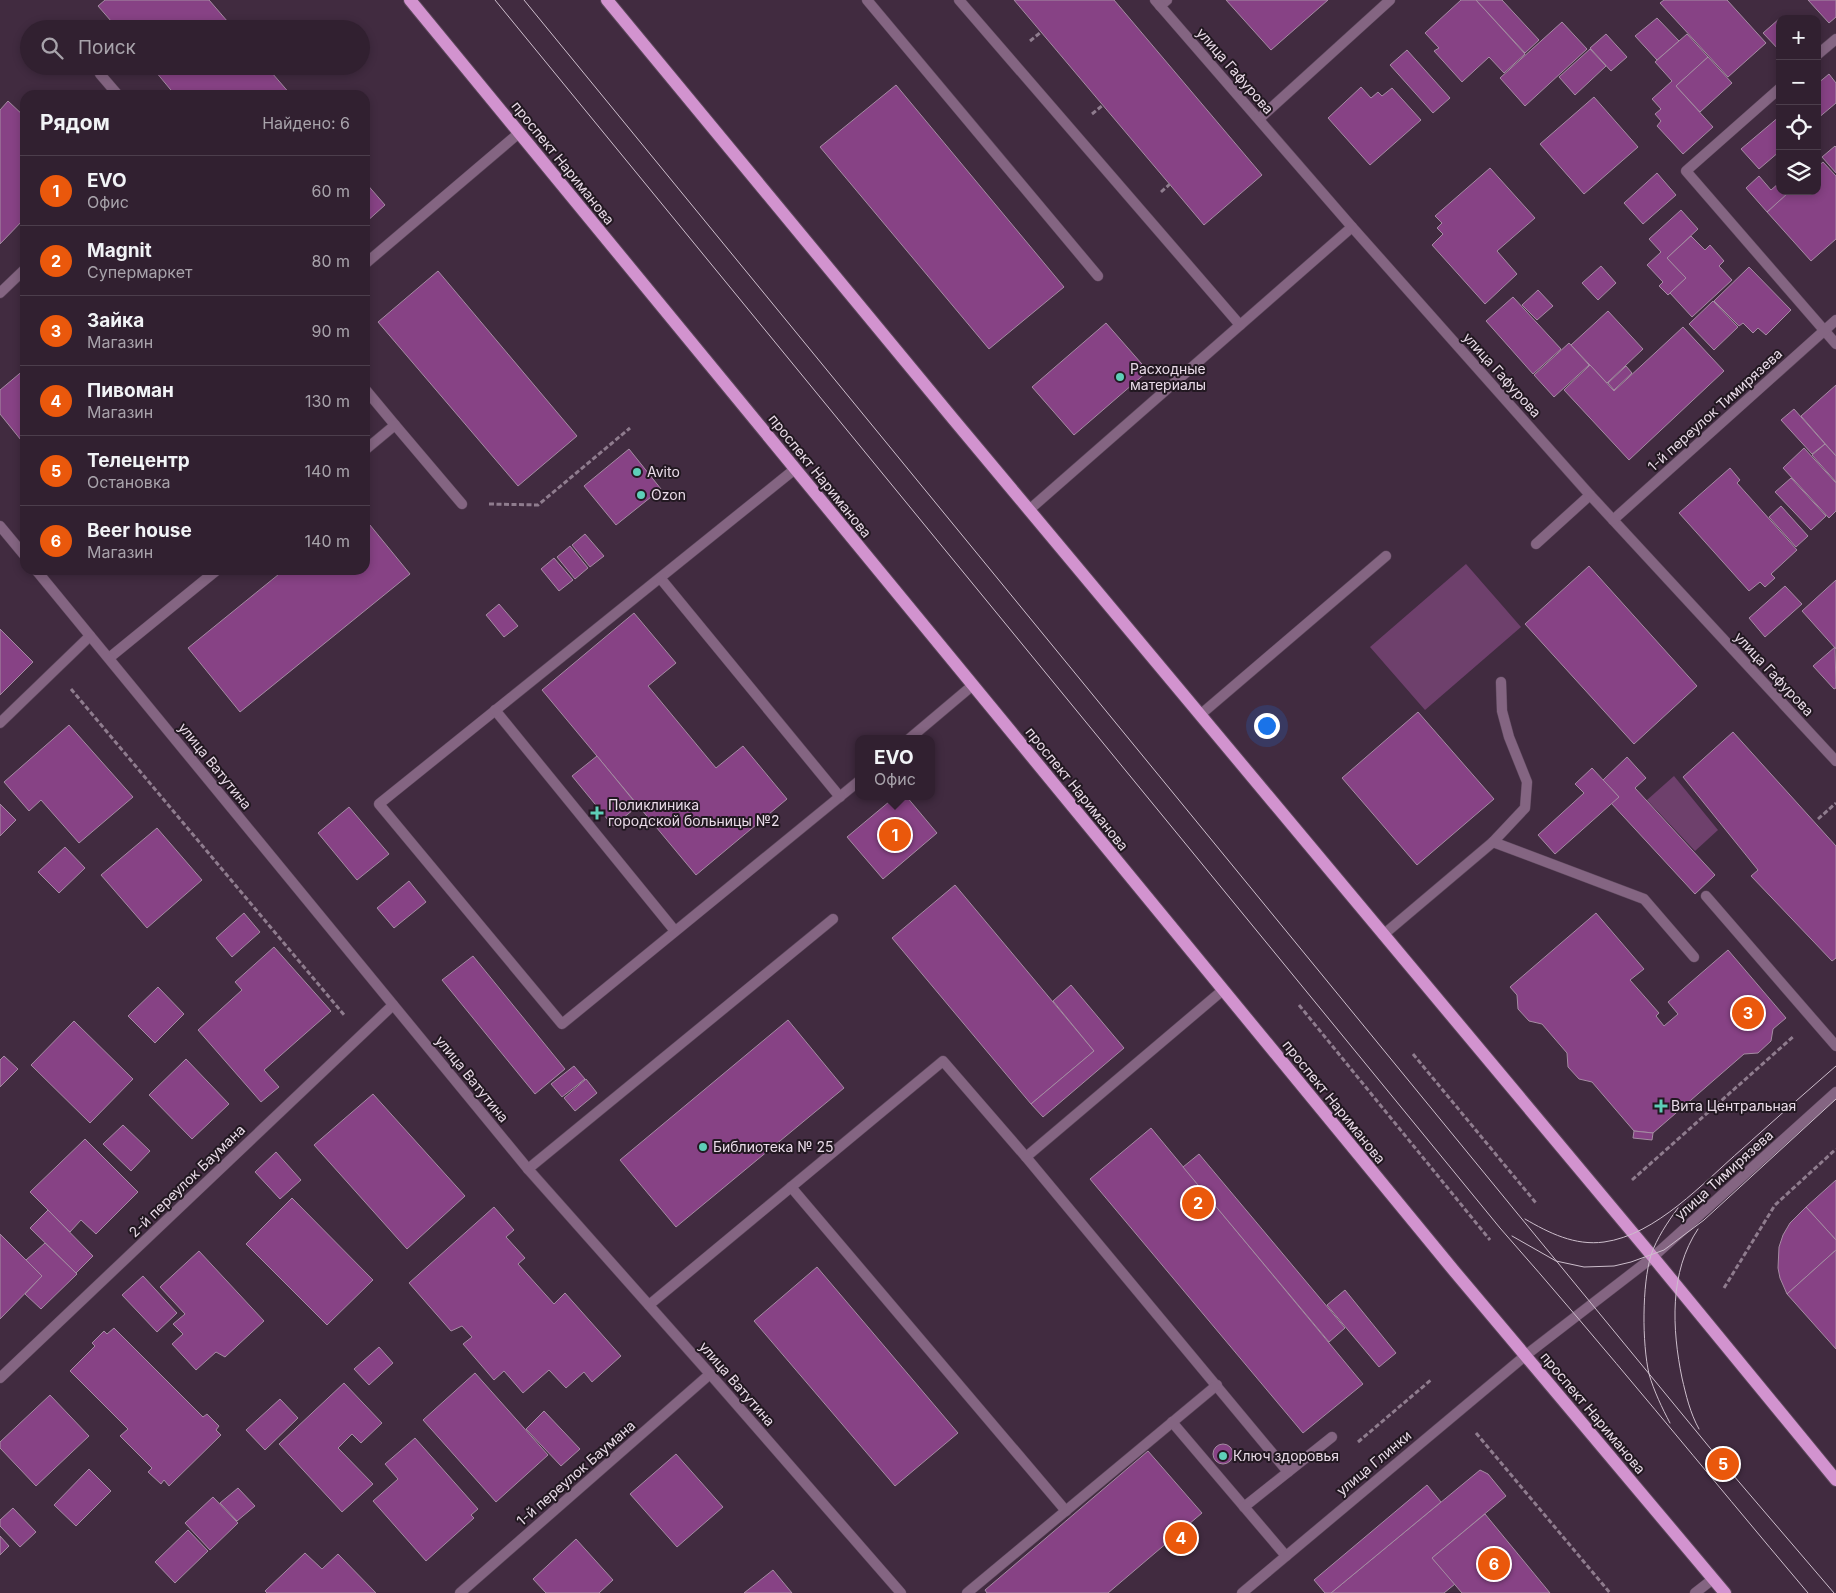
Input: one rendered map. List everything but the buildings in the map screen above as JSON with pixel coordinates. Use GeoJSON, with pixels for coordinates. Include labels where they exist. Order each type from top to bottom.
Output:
{"type":"FeatureCollection","features":[{"type":"Feature","properties":{"kind":"main road","name":"проспект Нариманова"},"geometry":{"type":"LineString","coordinates":[[410,0],[1455,1272],[1725,1593]]}},
{"type":"Feature","properties":{"kind":"main road"},"geometry":{"type":"LineString","coordinates":[[607,0],[1029,510],[1653,1257],[1836,1480]]}},
{"type":"Feature","properties":{"kind":"street"},"geometry":{"type":"LineString","coordinates":[[867,0],[1098,276]]}},
{"type":"Feature","properties":{"kind":"street"},"geometry":{"type":"LineString","coordinates":[[959,0],[1240,325]]}},
{"type":"Feature","properties":{"kind":"street"},"geometry":{"type":"LineString","coordinates":[[1259,119],[1390,0]]}},
{"type":"Feature","properties":{"kind":"street","name":"улица Гафурова"},"geometry":{"type":"LineString","coordinates":[[1161,2],[1352,227],[1590,496],[1836,761]]}},
{"type":"Feature","properties":{"kind":"street"},"geometry":{"type":"LineString","coordinates":[[1821,52],[1836,39]]}},
{"type":"Feature","properties":{"kind":"street"},"geometry":{"type":"LineString","coordinates":[[101,75],[114,90]]}},
{"type":"Feature","properties":{"kind":"street"},"geometry":{"type":"LineString","coordinates":[[1776,92],[1686,171],[1836,344]]}},
{"type":"Feature","properties":{"kind":"street"},"geometry":{"type":"LineString","coordinates":[[370,260],[519,133]]}},
{"type":"Feature","properties":{"kind":"street"},"geometry":{"type":"LineString","coordinates":[[1029,510],[1352,227]]}},
{"type":"Feature","properties":{"kind":"street"},"geometry":{"type":"LineString","coordinates":[[0,293],[20,275]]}},
{"type":"Feature","properties":{"kind":"street","name":"1-й переулок Тимирязева"},"geometry":{"type":"LineString","coordinates":[[1613,520],[1836,320]]}},
{"type":"Feature","properties":{"kind":"street"},"geometry":{"type":"LineString","coordinates":[[370,396],[462,504]]}},
{"type":"Feature","properties":{"kind":"street"},"geometry":{"type":"LineString","coordinates":[[370,446],[395,426]]}},
{"type":"Feature","properties":{"kind":"street"},"geometry":{"type":"LineString","coordinates":[[795,469],[379,804],[562,1024],[855,784]]}},
{"type":"Feature","properties":{"kind":"street"},"geometry":{"type":"LineString","coordinates":[[1536,544],[1590,496]]}},
{"type":"Feature","properties":{"kind":"street"},"geometry":{"type":"LineString","coordinates":[[0,526],[20,550]]}},
{"type":"Feature","properties":{"kind":"street"},"geometry":{"type":"LineString","coordinates":[[1200,715],[1386,556]]}},
{"type":"Feature","properties":{"kind":"street","name":"улица Ватутина"},"geometry":{"type":"LineString","coordinates":[[40,575],[528,1169],[649,1304],[901,1593]]}},
{"type":"Feature","properties":{"kind":"street"},"geometry":{"type":"LineString","coordinates":[[109,658],[211,575]]}},
{"type":"Feature","properties":{"kind":"street"},"geometry":{"type":"LineString","coordinates":[[660,579],[840,797]]}},
{"type":"Feature","properties":{"kind":"street"},"geometry":{"type":"LineString","coordinates":[[0,723],[90,636]]}},
{"type":"Feature","properties":{"kind":"street"},"geometry":{"type":"LineString","coordinates":[[1383,935],[1493,842],[1525,808],[1527,782],[1509,737],[1502,711],[1502,682]]}},
{"type":"Feature","properties":{"kind":"street"},"geometry":{"type":"LineString","coordinates":[[914,735],[973,685]]}},
{"type":"Feature","properties":{"kind":"street"},"geometry":{"type":"LineString","coordinates":[[495,710],[674,932]]}},
{"type":"Feature","properties":{"kind":"street"},"geometry":{"type":"LineString","coordinates":[[1493,842],[1644,899],[1694,957]]}},
{"type":"Feature","properties":{"kind":"street"},"geometry":{"type":"LineString","coordinates":[[1706,896],[1836,1046]]}},
{"type":"Feature","properties":{"kind":"street"},"geometry":{"type":"LineString","coordinates":[[528,1169],[833,920]]}},
{"type":"Feature","properties":{"kind":"street"},"geometry":{"type":"LineString","coordinates":[[1026,1156],[1223,990]]}},
{"type":"Feature","properties":{"kind":"street","name":"2-й переулок Баумана"},"geometry":{"type":"LineString","coordinates":[[0,1378],[393,1005]]}},
{"type":"Feature","properties":{"kind":"street"},"geometry":{"type":"LineString","coordinates":[[649,1304],[943,1061],[1026,1156],[1288,1472]]}},
{"type":"Feature","properties":{"kind":"street","name":"улица Тимирязева"},"geometry":{"type":"LineString","coordinates":[[1526,1356],[1653,1257],[1836,1092]]}},
{"type":"Feature","properties":{"kind":"street"},"geometry":{"type":"LineString","coordinates":[[790,1187],[1066,1511]]}},
{"type":"Feature","properties":{"kind":"street","name":"улица Глинки"},"geometry":{"type":"LineString","coordinates":[[1242,1593],[1526,1356]]}},
{"type":"Feature","properties":{"kind":"street","name":"1-й переулок Баумана"},"geometry":{"type":"LineString","coordinates":[[460,1593],[710,1374]]}},
{"type":"Feature","properties":{"kind":"street"},"geometry":{"type":"LineString","coordinates":[[967,1593],[1217,1385]]}},
{"type":"Feature","properties":{"kind":"street"},"geometry":{"type":"LineString","coordinates":[[1172,1422],[1286,1556]]}},
{"type":"Feature","properties":{"kind":"street"},"geometry":{"type":"LineString","coordinates":[[1244,1507],[1332,1437]]}},
{"type":"Feature","properties":{"kind":"street"},"geometry":{"type":"LineString","coordinates":[[1695,1593],[1713,1578]]}},
{"type":"Feature","properties":{"kind":"path"},"geometry":{"type":"LineString","coordinates":[[462,504],[538,505],[630,428]]}},
{"type":"Feature","properties":{"kind":"path"},"geometry":{"type":"LineString","coordinates":[[55,669],[360,1035]]}},
{"type":"Feature","properties":{"kind":"path"},"geometry":{"type":"LineString","coordinates":[[1818,819],[1836,803]]}},
{"type":"Feature","properties":{"kind":"path"},"geometry":{"type":"LineString","coordinates":[[1299,1005],[1490,1240]]}},
{"type":"Feature","properties":{"kind":"path"},"geometry":{"type":"LineString","coordinates":[[1632,1180],[1812,1019]]}},
{"type":"Feature","properties":{"kind":"path"},"geometry":{"type":"LineString","coordinates":[[1413,1054],[1536,1203]]}},
{"type":"Feature","properties":{"kind":"path"},"geometry":{"type":"LineString","coordinates":[[1724,1288],[1775,1205],[1836,1149]]}},
{"type":"Feature","properties":{"kind":"path"},"geometry":{"type":"LineString","coordinates":[[1352,1446],[1432,1379]]}},
{"type":"Feature","properties":{"kind":"path"},"geometry":{"type":"LineString","coordinates":[[1473,1429],[1610,1593]]}},
{"type":"Feature","properties":{"kind":"shaded area"},"geometry":{"type":"Polygon","coordinates":[[[1466,564],[1521,627],[1425,710],[1370,647],[1466,564]]]}},
{"type":"Feature","properties":{"kind":"shaded area"},"geometry":{"type":"Polygon","coordinates":[[[1674,776],[1718,830],[1695,851],[1647,800],[1674,776]]]}},
{"type":"Feature","properties":{"kind":"tram line"},"geometry":{"type":"LineString","coordinates":[[495,0],[1500,1228],[1808,1593]]}},
{"type":"Feature","properties":{"kind":"tram line"},"geometry":{"type":"LineString","coordinates":[[524,0],[1710,1448],[1834,1593]]}},
{"type":"Feature","properties":{"kind":"tram line"},"geometry":{"type":"LineString","coordinates":[[1525,1219],[1563,1237],[1593,1243],[1623,1237],[1642,1229],[1678,1206],[1695,1192],[1836,1066]]}},
{"type":"Feature","properties":{"kind":"tram line"},"geometry":{"type":"LineString","coordinates":[[1512,1236],[1556,1261],[1584,1267],[1614,1266],[1664,1250],[1704,1220],[1836,1099]]}},
{"type":"Feature","properties":{"kind":"tram line"},"geometry":{"type":"LineString","coordinates":[[1670,1423],[1658,1399],[1649,1374],[1645,1347],[1644,1314],[1646,1282],[1651,1255],[1656,1243],[1678,1208]]}},
{"type":"Feature","properties":{"kind":"tram line"},"geometry":{"type":"LineString","coordinates":[[1698,1229],[1682,1264],[1675,1301],[1675,1321],[1682,1378],[1691,1410],[1699,1429]]}},
{"type":"Feature","properties":{"kind":"place","name":"Расходные материалы"},"geometry":{"type":"Point","coordinates":[1120,377]}},
{"type":"Feature","properties":{"kind":"place","name":"Avito"},"geometry":{"type":"Point","coordinates":[637,472]}},
{"type":"Feature","properties":{"kind":"place","name":"Ozon"},"geometry":{"type":"Point","coordinates":[641,495]}},
{"type":"Feature","properties":{"kind":"place","name":"Поликлиника городской больницы №2"},"geometry":{"type":"Point","coordinates":[597,813]}},
{"type":"Feature","properties":{"kind":"place","name":"EVO"},"geometry":{"type":"Point","coordinates":[895,835]}},
{"type":"Feature","properties":{"kind":"place","name":"Зайка"},"geometry":{"type":"Point","coordinates":[1748,1013]}},
{"type":"Feature","properties":{"kind":"place","name":"Вита Центральная"},"geometry":{"type":"Point","coordinates":[1661,1106]}},
{"type":"Feature","properties":{"kind":"place","name":"Библиотека № 25"},"geometry":{"type":"Point","coordinates":[703,1147]}},
{"type":"Feature","properties":{"kind":"place","name":"Magnit"},"geometry":{"type":"Point","coordinates":[1198,1203]}},
{"type":"Feature","properties":{"kind":"place","name":"Ключ здоровья"},"geometry":{"type":"Point","coordinates":[1223,1456]}},
{"type":"Feature","properties":{"kind":"place","name":"Телецентр"},"geometry":{"type":"Point","coordinates":[1723,1464]}},
{"type":"Feature","properties":{"kind":"place","name":"Пивоман"},"geometry":{"type":"Point","coordinates":[1181,1538]}},
{"type":"Feature","properties":{"kind":"place","name":"Beer house"},"geometry":{"type":"Point","coordinates":[1494,1564]}}]}
